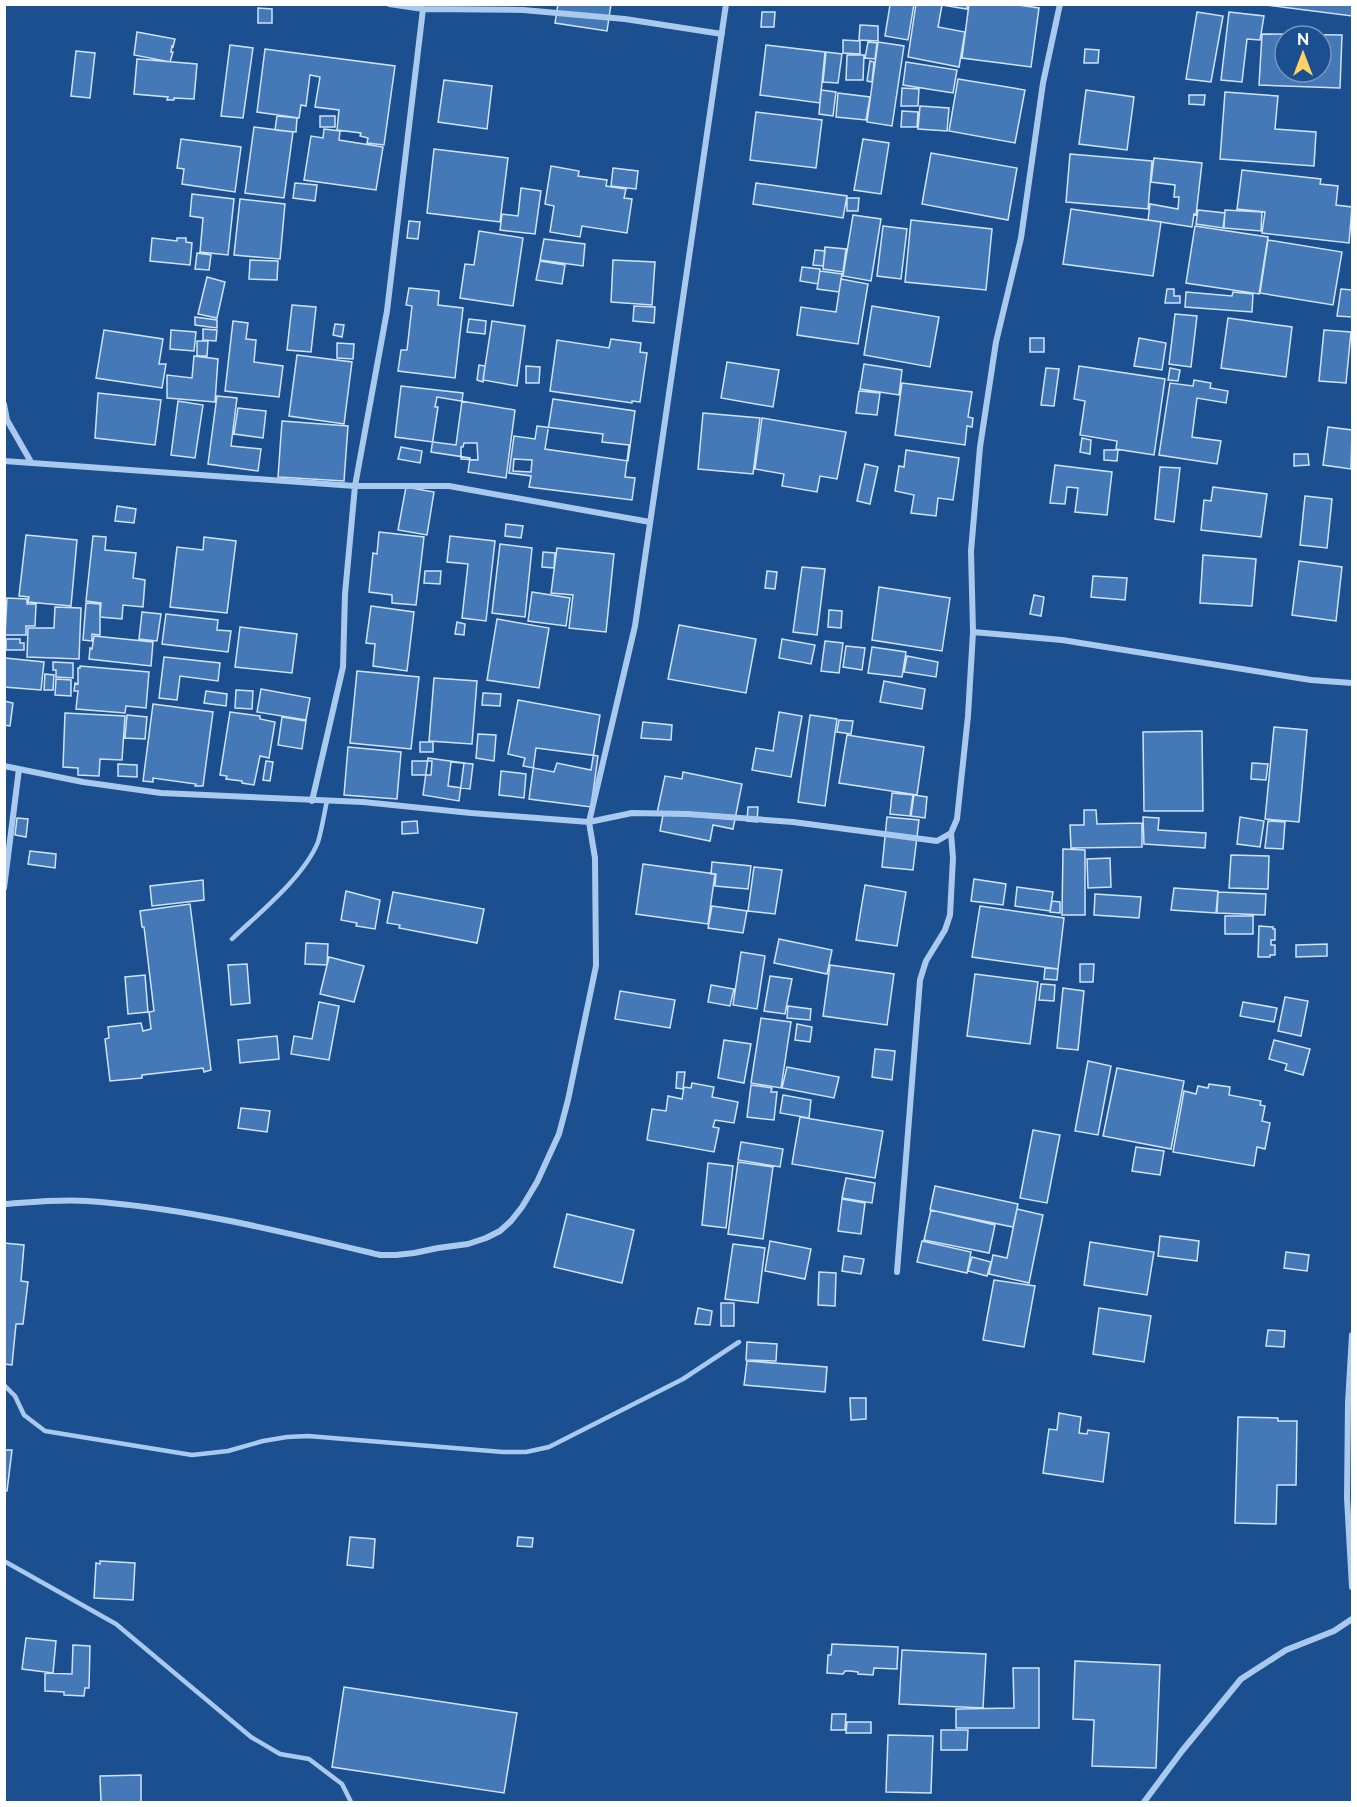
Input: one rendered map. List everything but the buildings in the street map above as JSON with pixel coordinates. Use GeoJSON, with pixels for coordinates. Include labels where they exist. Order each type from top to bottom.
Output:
{"type":"FeatureCollection","features":[{"type":"Feature","properties":{"kind":"street"},"geometry":{"type":"LineString","coordinates":[[389,4],[423,9],[523,10],[625,19],[722,34]]}},
{"type":"Feature","properties":{"kind":"street"},"geometry":{"type":"LineString","coordinates":[[4,1204],[86,1201],[176,1212],[224,1219],[381,1255],[396,1256],[468,1244],[486,1238],[500,1231],[522,1207],[537,1182],[559,1134],[597,966],[595,858],[589,822],[635,626],[726,4]]}},
{"type":"Feature","properties":{"kind":"street"},"geometry":{"type":"LineString","coordinates":[[897,1272],[920,980],[926,961],[945,930],[950,915],[951,833],[957,819],[968,716],[973,632],[970,551],[980,447],[996,342],[1021,238],[1043,83],[1060,4]]}},
{"type":"Feature","properties":{"kind":"street"},"geometry":{"type":"LineString","coordinates":[[312,801],[343,667],[345,594],[355,486],[387,311],[423,9]]}},
{"type":"Feature","properties":{"kind":"street"},"geometry":{"type":"LineString","coordinates":[[4,405],[7,420],[31,462]]}},
{"type":"Feature","properties":{"kind":"street"},"geometry":{"type":"LineString","coordinates":[[4,461],[355,486],[449,486],[650,522]]}},
{"type":"Feature","properties":{"kind":"street"},"geometry":{"type":"LineString","coordinates":[[973,632],[1062,640],[1300,678],[1353,683]]}},
{"type":"Feature","properties":{"kind":"street"},"geometry":{"type":"LineString","coordinates":[[4,766],[83,782],[160,793],[363,802],[589,822],[632,813],[688,814],[793,822],[937,841],[951,833]]}},
{"type":"Feature","properties":{"kind":"street"},"geometry":{"type":"LineString","coordinates":[[4,888],[19,769]]}},
{"type":"Feature","properties":{"kind":"street"},"geometry":{"type":"LineString","coordinates":[[1353,1335],[1348,1403],[1347,1498],[1353,1587]]}},
{"type":"Feature","properties":{"kind":"street"},"geometry":{"type":"LineString","coordinates":[[1144,1803],[1182,1751],[1241,1680],[1286,1650],[1335,1630],[1353,1619]]}},
{"type":"Feature","properties":{"kind":"lane"},"geometry":{"type":"LineString","coordinates":[[232,939],[303,867],[318,842],[327,801]]}},
{"type":"Feature","properties":{"kind":"lane"},"geometry":{"type":"LineString","coordinates":[[4,1385],[15,1395],[24,1415],[45,1431],[192,1455],[228,1451],[275,1439],[308,1436],[526,1452],[549,1447],[683,1379],[739,1341]]}},
{"type":"Feature","properties":{"kind":"lane"},"geometry":{"type":"LineString","coordinates":[[4,1561],[116,1624],[250,1737],[280,1754],[309,1759],[342,1784],[351,1803]]}}]}
